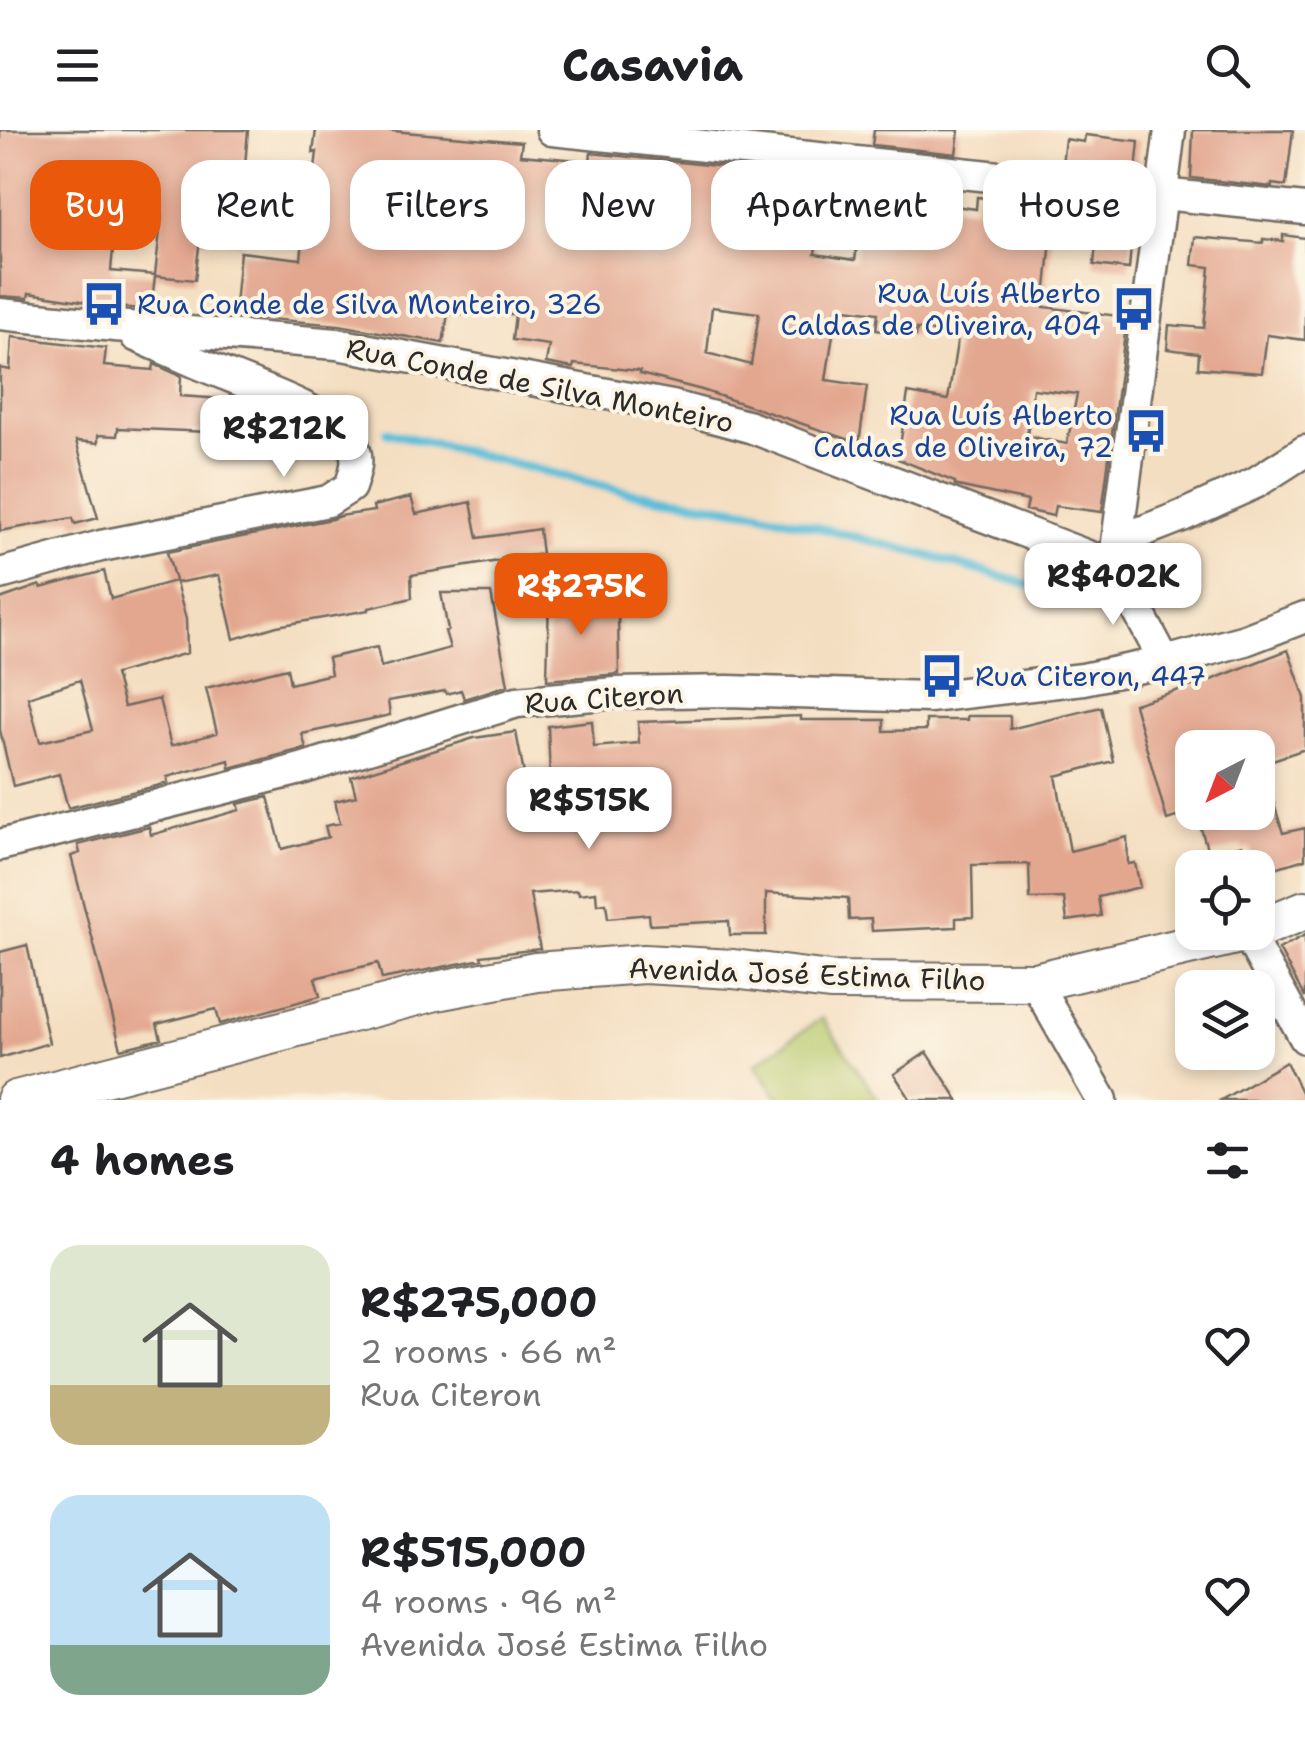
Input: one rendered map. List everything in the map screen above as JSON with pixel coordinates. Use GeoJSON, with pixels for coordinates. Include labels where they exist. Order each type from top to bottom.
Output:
{"type":"FeatureCollection","features":[{"type":"Feature","properties":{"kind":"street"},"geometry":{"type":"LineString","coordinates":[[552,130],[1305,209]]}},
{"type":"Feature","properties":{"kind":"street"},"geometry":{"type":"LineString","coordinates":[[1165,662],[1116,554],[1170,130]]}},
{"type":"Feature","properties":{"kind":"street","name":"Rua Conde de Silva Monteiro"},"geometry":{"type":"LineString","coordinates":[[0,314],[337,344],[672,406],[750,426],[1116,554]]}},
{"type":"Feature","properties":{"kind":"street"},"geometry":{"type":"LineString","coordinates":[[0,574],[100,546],[328,501],[350,487],[358,460],[352,443],[332,422],[115,326]]}},
{"type":"Feature","properties":{"kind":"street"},"geometry":{"type":"LineString","coordinates":[[1116,554],[1182,516],[1256,482],[1305,451]]}},
{"type":"Feature","properties":{"kind":"street","name":"Rua Citeron"},"geometry":{"type":"LineString","coordinates":[[0,845],[301,769],[516,702],[615,692],[928,697],[1084,679],[1165,662],[1245,640],[1305,617]]}},
{"type":"Feature","properties":{"kind":"street"},"geometry":{"type":"LineString","coordinates":[[1275,922],[1305,910]]}},
{"type":"Feature","properties":{"kind":"street","name":"Avenida José Estima Filho"},"geometry":{"type":"LineString","coordinates":[[16,1100],[436,991],[536,972],[644,964],[733,969],[830,981],[1035,982],[1175,950]]}},
{"type":"Feature","properties":{"kind":"street"},"geometry":{"type":"LineString","coordinates":[[1256,950],[1305,1038]]}},
{"type":"Feature","properties":{"kind":"street"},"geometry":{"type":"LineString","coordinates":[[1035,982],[1102,1100]]}},
{"type":"Feature","properties":{"kind":"green space"},"geometry":{"type":"Polygon","coordinates":[[[822,1018],[879,1100],[780,1100],[755,1064],[822,1018]]]}},
{"type":"Feature","properties":{"kind":"building"},"geometry":{"type":"Polygon","coordinates":[[[0,130],[248,130],[245,160],[181,160],[181,250],[199,250],[195,280],[155,276],[151,310],[29,293],[28,298],[0,296],[0,130]]]}},
{"type":"Feature","properties":{"kind":"building"},"geometry":{"type":"Polygon","coordinates":[[[316,130],[381,130],[522,142],[520,155],[578,160],[545,160],[545,250],[691,250],[691,163],[711,165],[711,250],[816,250],[815,254],[855,260],[857,250],[963,250],[963,207],[976,209],[977,197],[983,198],[983,250],[1050,250],[1044,307],[1127,317],[1102,512],[1055,506],[1053,516],[1026,510],[1028,501],[958,486],[898,459],[908,393],[948,400],[958,336],[917,329],[916,336],[876,330],[878,313],[837,308],[826,380],[867,386],[859,443],[640,371],[546,363],[549,345],[512,340],[515,314],[448,314],[443,343],[339,325],[234,316],[240,252],[301,259],[302,250],[330,250],[330,160],[316,160],[317,152],[313,153],[316,130]],[[712,307],[707,353],[751,365],[759,313],[712,307]],[[1033,389],[1027,436],[1067,444],[1077,394],[1033,389]]]}},
{"type":"Feature","properties":{"kind":"building"},"geometry":{"type":"Polygon","coordinates":[[[874,130],[959,130],[956,154],[872,145],[874,130]]]}},
{"type":"Feature","properties":{"kind":"building"},"geometry":{"type":"Polygon","coordinates":[[[1193,130],[1293,130],[1286,186],[1191,178],[1193,130]]]}},
{"type":"Feature","properties":{"kind":"building"},"geometry":{"type":"Polygon","coordinates":[[[1085,135],[1139,141],[1137,160],[1063,160],[1065,139],[1084,142],[1085,135]]]}},
{"type":"Feature","properties":{"kind":"building"},"geometry":{"type":"Polygon","coordinates":[[[591,153],[659,160],[590,160],[591,153]]]}},
{"type":"Feature","properties":{"kind":"building"},"geometry":{"type":"Polygon","coordinates":[[[1283,235],[1305,238],[1305,340],[1267,335],[1262,373],[1198,368],[1199,353],[1167,349],[1169,325],[1204,328],[1210,267],[1192,265],[1195,237],[1263,243],[1263,239],[1283,241],[1283,235]]]}},
{"type":"Feature","properties":{"kind":"building"},"geometry":{"type":"Polygon","coordinates":[[[1095,250],[1131,250],[1129,269],[1094,265],[1095,250]]]}},
{"type":"Feature","properties":{"kind":"building"},"geometry":{"type":"Polygon","coordinates":[[[12,337],[106,348],[104,366],[153,370],[154,364],[181,376],[180,396],[238,400],[252,405],[252,413],[274,414],[273,448],[230,446],[231,433],[118,428],[117,436],[98,435],[98,443],[76,441],[98,518],[75,524],[73,518],[0,531],[0,368],[10,370],[12,337]]]}},
{"type":"Feature","properties":{"kind":"building"},"geometry":{"type":"Polygon","coordinates":[[[411,497],[416,514],[471,502],[478,538],[539,529],[542,554],[411,575],[412,598],[369,610],[277,626],[234,639],[219,575],[176,583],[186,619],[187,653],[115,674],[124,707],[159,699],[171,746],[217,733],[206,688],[287,668],[290,684],[331,674],[328,658],[377,647],[381,667],[450,648],[441,593],[491,593],[508,685],[464,699],[461,690],[388,701],[390,715],[302,734],[306,748],[230,768],[229,760],[167,777],[168,783],[68,808],[59,774],[13,786],[0,730],[0,599],[40,585],[41,588],[104,571],[111,599],[175,581],[167,552],[374,511],[373,506],[411,497]],[[80,680],[28,697],[40,742],[93,730],[80,680]]]}},
{"type":"Feature","properties":{"kind":"building"},"geometry":{"type":"Polygon","coordinates":[[[549,593],[588,593],[588,605],[615,606],[619,674],[547,680],[549,593]]]}},
{"type":"Feature","properties":{"kind":"building"},"geometry":{"type":"Polygon","coordinates":[[[1288,650],[1305,698],[1305,749],[1275,759],[1275,730],[1175,730],[1175,817],[1167,820],[1134,704],[1288,650]]]}},
{"type":"Feature","properties":{"kind":"building"},"geometry":{"type":"Polygon","coordinates":[[[1101,707],[1113,761],[1056,776],[1070,851],[1127,837],[1128,864],[1135,863],[1140,887],[1098,897],[1101,916],[1067,921],[1064,898],[1030,899],[1029,864],[972,865],[973,917],[956,918],[956,927],[872,931],[871,919],[849,920],[848,898],[766,893],[766,935],[730,935],[729,921],[650,925],[649,914],[608,918],[606,903],[597,904],[596,892],[530,894],[540,949],[481,956],[482,959],[382,979],[378,963],[315,978],[320,996],[220,1024],[216,1009],[157,1024],[161,1039],[121,1049],[71,856],[80,853],[78,845],[149,827],[151,835],[240,810],[238,804],[268,797],[282,849],[328,837],[325,826],[340,823],[335,801],[356,796],[351,777],[474,738],[516,732],[531,811],[551,809],[548,726],[592,721],[594,747],[639,743],[638,722],[801,716],[801,720],[884,720],[884,731],[926,730],[926,720],[1010,716],[1010,729],[1101,707]]]}},
{"type":"Feature","properties":{"kind":"building"},"geometry":{"type":"Polygon","coordinates":[[[1275,807],[1283,833],[1305,828],[1305,859],[1275,868],[1275,850],[1243,850],[1242,845],[1207,850],[1201,830],[1275,830],[1275,807]]]}},
{"type":"Feature","properties":{"kind":"building"},"geometry":{"type":"Polygon","coordinates":[[[1305,935],[1305,998],[1279,949],[1305,935]]]}},
{"type":"Feature","properties":{"kind":"building"},"geometry":{"type":"Polygon","coordinates":[[[27,945],[49,1043],[0,1058],[0,952],[27,945]]]}},
{"type":"Feature","properties":{"kind":"building"},"geometry":{"type":"Polygon","coordinates":[[[927,1052],[958,1100],[911,1100],[894,1074],[927,1052]]]}},
{"type":"Feature","properties":{"kind":"building"},"geometry":{"type":"Polygon","coordinates":[[[1286,1062],[1305,1100],[1221,1100],[1275,1070],[1286,1062]]]}},
{"type":"Feature","properties":{"kind":"waterway"},"geometry":{"type":"LineString","coordinates":[[387,432],[627,492],[758,512],[1056,593]]}},
{"type":"Feature","properties":{"kind":"place","name":"Rua Conde de Silva Monteiro, 326"},"geometry":{"type":"Point","coordinates":[104,304]}},
{"type":"Feature","properties":{"kind":"place","name":"Rua Luís Alberto Caldas de Oliveira, 404"},"geometry":{"type":"Point","coordinates":[1134,309]}},
{"type":"Feature","properties":{"kind":"place","name":"Rua Luís Alberto Caldas de Oliveira, 72"},"geometry":{"type":"Point","coordinates":[1146,431]}},
{"type":"Feature","properties":{"kind":"place","name":"Rua Citeron, 447"},"geometry":{"type":"Point","coordinates":[942,676]}}]}
